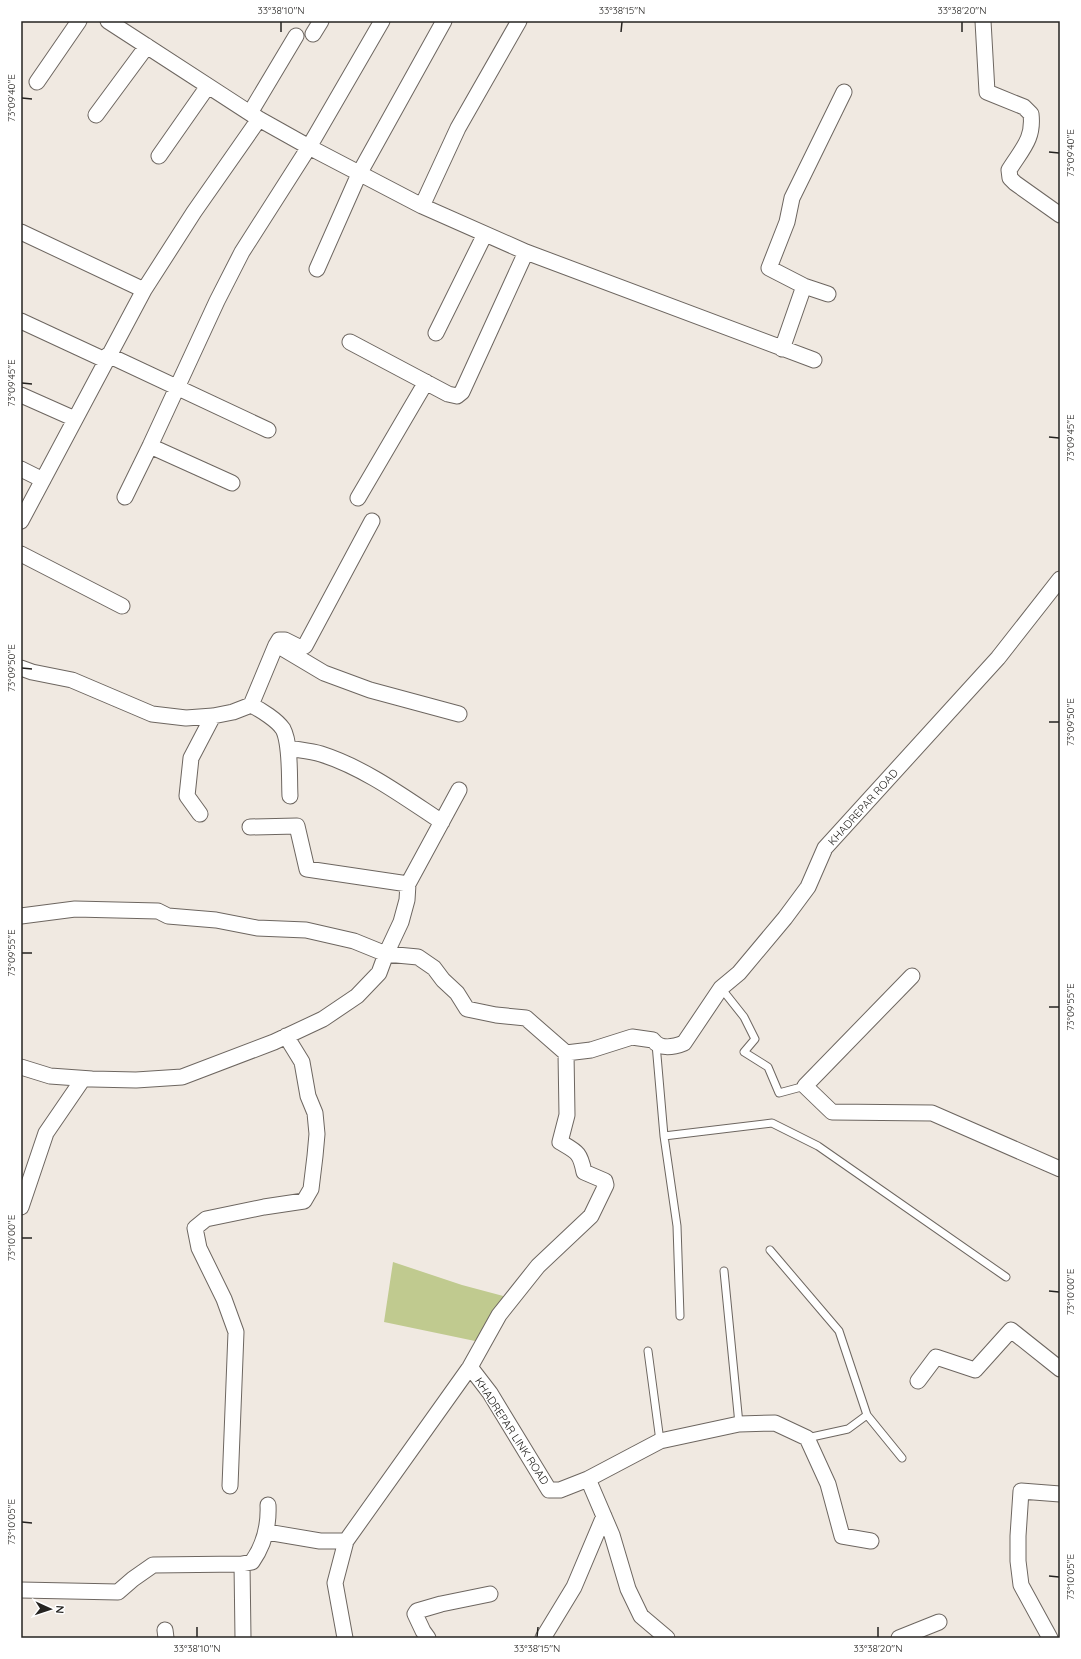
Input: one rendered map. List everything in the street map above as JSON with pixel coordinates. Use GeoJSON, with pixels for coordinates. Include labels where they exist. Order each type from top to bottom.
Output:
{"type":"FeatureCollection","features":[{"type":"Feature","properties":{"kind":"street"},"geometry":{"type":"LineString","coordinates":[[37,82],[79,21]]}},
{"type":"Feature","properties":{"kind":"street"},"geometry":{"type":"LineString","coordinates":[[108,21],[255,116],[359,174],[422,206],[526,252],[814,360]]}},
{"type":"Feature","properties":{"kind":"street"},"geometry":{"type":"LineString","coordinates":[[313,34],[321,21]]}},
{"type":"Feature","properties":{"kind":"street"},"geometry":{"type":"LineString","coordinates":[[125,497],[178,387],[217,301],[242,252],[309,147],[382,21]]}},
{"type":"Feature","properties":{"kind":"street"},"geometry":{"type":"LineString","coordinates":[[316,269],[359,174],[444,21]]}},
{"type":"Feature","properties":{"kind":"street"},"geometry":{"type":"LineString","coordinates":[[422,206],[458,128],[519,21]]}},
{"type":"Feature","properties":{"kind":"street"},"geometry":{"type":"LineString","coordinates":[[983,21],[987,92],[1024,107],[1031,114],[1032,125],[1029,140],[1009,170],[1010,178],[1060,215]]}},
{"type":"Feature","properties":{"kind":"street"},"geometry":{"type":"LineString","coordinates":[[21,521],[144,290],[255,116],[296,36]]}},
{"type":"Feature","properties":{"kind":"street"},"geometry":{"type":"LineString","coordinates":[[96,115],[147,46]]}},
{"type":"Feature","properties":{"kind":"street"},"geometry":{"type":"LineString","coordinates":[[159,156],[208,86]]}},
{"type":"Feature","properties":{"kind":"street"},"geometry":{"type":"LineString","coordinates":[[828,294],[804,286],[769,268],[787,222],[792,198],[844,92]]}},
{"type":"Feature","properties":{"kind":"street"},"geometry":{"type":"LineString","coordinates":[[21,232],[144,290]]}},
{"type":"Feature","properties":{"kind":"street"},"geometry":{"type":"LineString","coordinates":[[436,332],[485,234]]}},
{"type":"Feature","properties":{"kind":"street"},"geometry":{"type":"LineString","coordinates":[[350,342],[448,394],[457,396],[462,392],[526,252]]}},
{"type":"Feature","properties":{"kind":"street"},"geometry":{"type":"LineString","coordinates":[[782,349],[804,286]]}},
{"type":"Feature","properties":{"kind":"street"},"geometry":{"type":"LineString","coordinates":[[21,321],[178,387],[268,430]]}},
{"type":"Feature","properties":{"kind":"street"},"geometry":{"type":"LineString","coordinates":[[358,498],[426,382]]}},
{"type":"Feature","properties":{"kind":"street"},"geometry":{"type":"LineString","coordinates":[[21,395],[74,419]]}},
{"type":"Feature","properties":{"kind":"street"},"geometry":{"type":"LineString","coordinates":[[150,446],[232,483]]}},
{"type":"Feature","properties":{"kind":"street"},"geometry":{"type":"LineString","coordinates":[[21,469],[43,480]]}},
{"type":"Feature","properties":{"kind":"street"},"geometry":{"type":"LineString","coordinates":[[21,668],[32,672],[72,680],[152,714],[186,718],[213,716],[234,712],[251,705],[279,640],[285,640],[301,648],[305,646],[372,521]]}},
{"type":"Feature","properties":{"kind":"street"},"geometry":{"type":"LineString","coordinates":[[21,554],[122,606]]}},
{"type":"Feature","properties":{"kind":"street","name":"KHADREPAR ROAD"},"geometry":{"type":"LineString","coordinates":[[566,1053],[591,1050],[632,1037],[653,1040],[656,1044],[663,1047],[675,1047],[684,1043],[721,988],[739,973],[786,918],[808,887],[825,848],[998,658],[1060,579]]}},
{"type":"Feature","properties":{"kind":"street"},"geometry":{"type":"LineString","coordinates":[[276,645],[324,673],[364,688],[459,714]]}},
{"type":"Feature","properties":{"kind":"street"},"geometry":{"type":"LineString","coordinates":[[251,705],[264,712],[283,729],[288,748],[290,796]]}},
{"type":"Feature","properties":{"kind":"street"},"geometry":{"type":"LineString","coordinates":[[200,814],[187,796],[191,758],[213,716]]}},
{"type":"Feature","properties":{"kind":"street"},"geometry":{"type":"LineString","coordinates":[[288,748],[321,754],[360,770],[404,796],[442,822]]}},
{"type":"Feature","properties":{"kind":"street"},"geometry":{"type":"LineString","coordinates":[[21,1068],[50,1076],[83,1079],[136,1080],[182,1077],[286,1036],[323,1019],[357,996],[379,973],[401,922],[407,900],[408,884],[459,790]]}},
{"type":"Feature","properties":{"kind":"street"},"geometry":{"type":"LineString","coordinates":[[250,827],[297,826],[307,869],[408,884]]}},
{"type":"Feature","properties":{"kind":"street"},"geometry":{"type":"LineString","coordinates":[[21,916],[75,909],[158,911],[168,916],[216,920],[257,928],[306,930],[354,942],[386,954],[418,957],[434,968],[443,980],[457,993],[467,1009],[496,1015],[526,1018],[566,1053],[567,1115],[560,1142],[575,1150],[581,1157],[584,1172],[604,1181],[606,1184],[591,1216],[538,1266],[499,1315],[470,1368],[346,1541],[335,1583],[345,1638]]}},
{"type":"Feature","properties":{"kind":"street"},"geometry":{"type":"LineString","coordinates":[[912,976],[805,1086],[832,1112],[932,1113],[1060,1169]]}},
{"type":"Feature","properties":{"kind":"street"},"geometry":{"type":"LineString","coordinates":[[230,1486],[236,1332],[224,1299],[199,1248],[195,1228],[206,1219],[264,1207],[304,1201],[311,1189],[317,1134],[315,1113],[308,1096],[302,1062],[286,1036]]}},
{"type":"Feature","properties":{"kind":"street"},"geometry":{"type":"LineString","coordinates":[[21,1207],[46,1133],[83,1079]]}},
{"type":"Feature","properties":{"kind":"street"},"geometry":{"type":"LineString","coordinates":[[918,1381],[936,1357],[975,1370],[1010,1330],[1060,1369]]}},
{"type":"Feature","properties":{"kind":"street","name":"KHADREPAR LINK ROAD"},"geometry":{"type":"LineString","coordinates":[[470,1368],[490,1392],[549,1490],[560,1490],[588,1480]]}},
{"type":"Feature","properties":{"kind":"street"},"geometry":{"type":"LineString","coordinates":[[667,1638],[641,1616],[628,1589],[612,1535],[588,1480],[660,1441],[739,1424],[775,1423],[807,1438],[828,1484],[842,1536],[872,1541]]}},
{"type":"Feature","properties":{"kind":"street"},"geometry":{"type":"LineString","coordinates":[[1050,1638],[1021,1585],[1018,1561],[1021,1491],[1060,1494]]}},
{"type":"Feature","properties":{"kind":"street"},"geometry":{"type":"LineString","coordinates":[[21,1590],[118,1592],[153,1565],[242,1564],[252,1562],[258,1553],[266,1532],[268,1505]]}},
{"type":"Feature","properties":{"kind":"street"},"geometry":{"type":"LineString","coordinates":[[543,1638],[574,1587],[604,1516]]}},
{"type":"Feature","properties":{"kind":"street"},"geometry":{"type":"LineString","coordinates":[[266,1532],[320,1541],[346,1541]]}},
{"type":"Feature","properties":{"kind":"street"},"geometry":{"type":"LineString","coordinates":[[242,1564],[243,1638]]}},
{"type":"Feature","properties":{"kind":"street"},"geometry":{"type":"LineString","coordinates":[[428,1638],[415,1614],[417,1611],[441,1604],[490,1594]]}},
{"type":"Feature","properties":{"kind":"street"},"geometry":{"type":"LineString","coordinates":[[899,1638],[939,1622]]}},
{"type":"Feature","properties":{"kind":"lane"},"geometry":{"type":"LineString","coordinates":[[721,988],[744,1017],[755,1039],[744,1052],[768,1067],[779,1093],[805,1086]]}},
{"type":"Feature","properties":{"kind":"lane"},"geometry":{"type":"LineString","coordinates":[[656,1044],[664,1136],[677,1226],[680,1316]]}},
{"type":"Feature","properties":{"kind":"lane"},"geometry":{"type":"LineString","coordinates":[[664,1136],[772,1122],[818,1146],[1006,1277]]}},
{"type":"Feature","properties":{"kind":"lane"},"geometry":{"type":"LineString","coordinates":[[770,1250],[839,1331],[867,1414],[902,1458]]}},
{"type":"Feature","properties":{"kind":"lane"},"geometry":{"type":"LineString","coordinates":[[724,1271],[739,1424]]}},
{"type":"Feature","properties":{"kind":"lane"},"geometry":{"type":"LineString","coordinates":[[648,1351],[660,1441]]}},
{"type":"Feature","properties":{"kind":"lane"},"geometry":{"type":"LineString","coordinates":[[807,1438],[848,1429],[867,1414]]}},
{"type":"Feature","properties":{"kind":"green space"},"geometry":{"type":"Polygon","coordinates":[[[393,1262],[462,1285],[507,1297],[475,1341],[384,1322],[393,1262]]]}}]}
